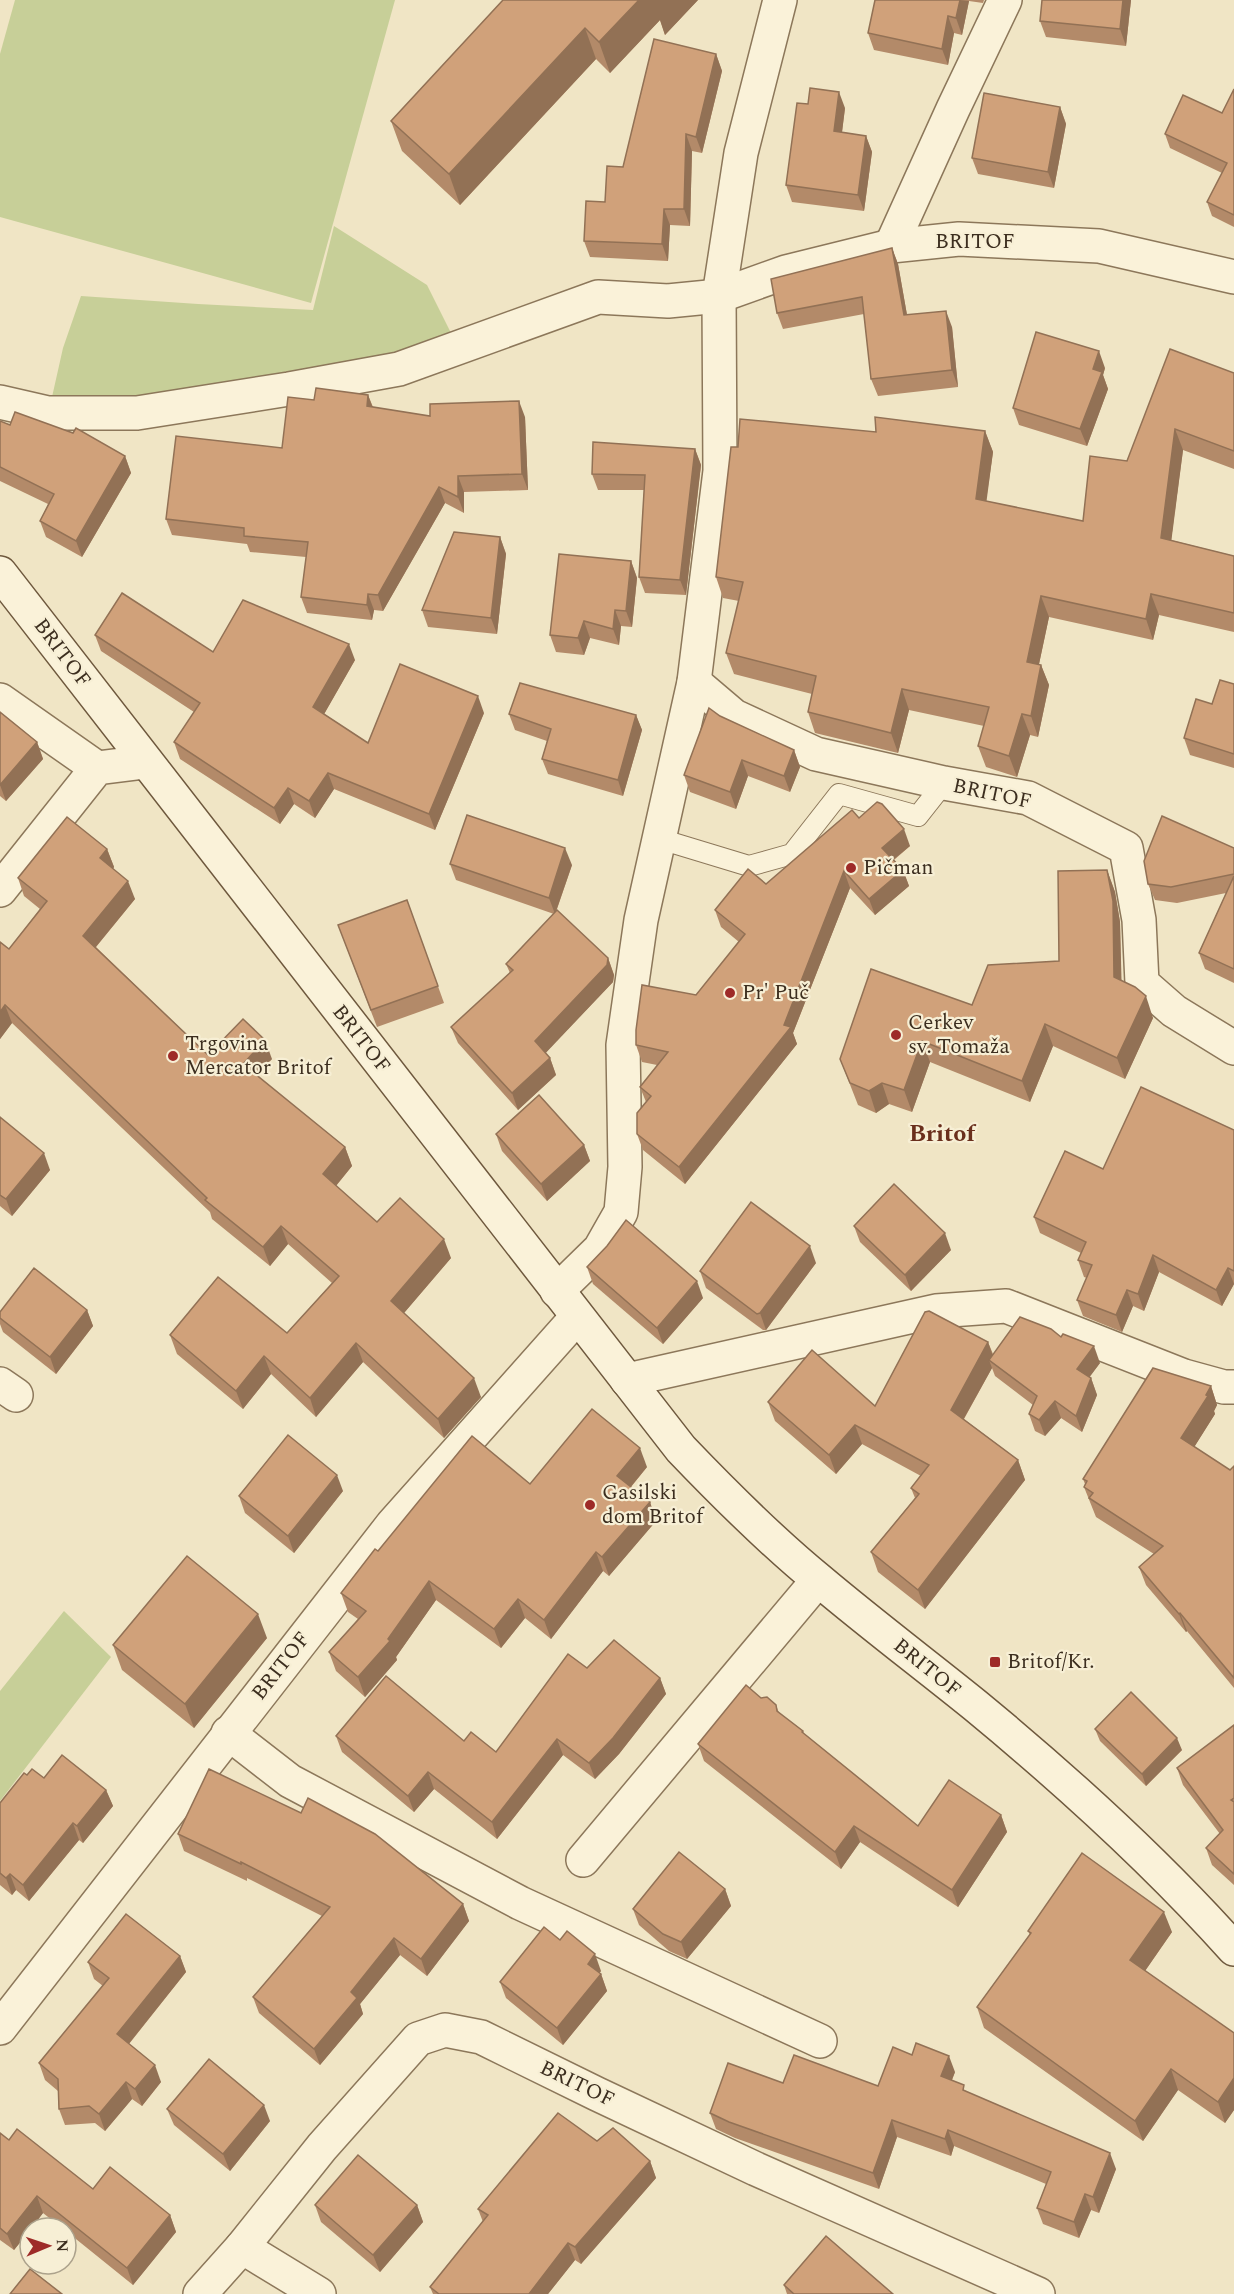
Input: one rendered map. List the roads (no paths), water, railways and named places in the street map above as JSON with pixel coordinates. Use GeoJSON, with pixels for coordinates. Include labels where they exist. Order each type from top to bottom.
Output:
{"type":"FeatureCollection","features":[{"type":"Feature","properties":{"kind":"street"},"geometry":{"type":"LineString","coordinates":[[557,1291],[600,1249],[621,1212],[625,1167],[623,1045],[641,920],[694,682],[720,471],[719,296],[741,153],[780,0]]}},
{"type":"Feature","properties":{"kind":"street"},"geometry":{"type":"LineString","coordinates":[[891,246],[1005,0]]}},
{"type":"Feature","properties":{"kind":"street","name":"BRITOF"},"geometry":{"type":"LineString","coordinates":[[0,402],[48,413],[137,413],[399,369],[598,297],[668,301],[719,296],[786,272],[891,246],[959,239],[1099,246],[1234,277]]}},
{"type":"Feature","properties":{"kind":"street","name":"BRITOF"},"geometry":{"type":"LineString","coordinates":[[0,573],[681,1449],[725,1494],[818,1580],[977,1707],[1075,1793],[1157,1869],[1234,1949]]}},
{"type":"Feature","properties":{"kind":"street","name":"BRITOF"},"geometry":{"type":"LineString","coordinates":[[694,682],[734,716],[816,754],[944,783],[1028,798],[1126,848],[1139,920],[1142,982],[1174,1011],[1234,1048]]}},
{"type":"Feature","properties":{"kind":"street"},"geometry":{"type":"LineString","coordinates":[[0,700],[97,768],[145,762]]}},
{"type":"Feature","properties":{"kind":"street"},"geometry":{"type":"LineString","coordinates":[[0,890],[97,768]]}},
{"type":"Feature","properties":{"kind":"street"},"geometry":{"type":"LineString","coordinates":[[627,1380],[936,1311],[1006,1306],[1184,1376],[1224,1387],[1234,1387]]}},
{"type":"Feature","properties":{"kind":"street","name":"BRITOF"},"geometry":{"type":"LineString","coordinates":[[0,2028],[392,1525],[577,1317]]}},
{"type":"Feature","properties":{"kind":"street"},"geometry":{"type":"LineString","coordinates":[[583,1860],[818,1580]]}},
{"type":"Feature","properties":{"kind":"street"},"geometry":{"type":"LineString","coordinates":[[228,1733],[290,1781],[520,1903],[820,2041]]}},
{"type":"Feature","properties":{"kind":"street","name":"BRITOF"},"geometry":{"type":"LineString","coordinates":[[200,2294],[242,2247],[322,2146],[418,2039],[445,2030],[481,2037],[756,2169],[1038,2294]]}},
{"type":"Feature","properties":{"kind":"street"},"geometry":{"type":"LineString","coordinates":[[242,2247],[319,2294]]}},
{"type":"Feature","properties":{"kind":"lane"},"geometry":{"type":"LineString","coordinates":[[660,839],[749,866],[792,854],[839,794],[918,816],[944,783]]}},
{"type":"Feature","properties":{"kind":"place","name":"Pičman"},"geometry":{"type":"Point","coordinates":[851,868]}},
{"type":"Feature","properties":{"kind":"place","name":"Pr' Puč"},"geometry":{"type":"Point","coordinates":[730,993]}},
{"type":"Feature","properties":{"kind":"place","name":"Cerkev sv. Tomaža"},"geometry":{"type":"Point","coordinates":[896,1035]}},
{"type":"Feature","properties":{"kind":"place","name":"Trgovina Mercator Britof"},"geometry":{"type":"Point","coordinates":[173,1056]}},
{"type":"Feature","properties":{"kind":"place","name":"Gasilski dom Britof"},"geometry":{"type":"Point","coordinates":[590,1505]}},
{"type":"Feature","properties":{"kind":"place","name":"Britof/Kr."},"geometry":{"type":"Point","coordinates":[995,1662]}},
{"type":"Feature","properties":{"kind":"district","name":"Britof"},"geometry":{"type":"Point","coordinates":[942,1134]}}]}
